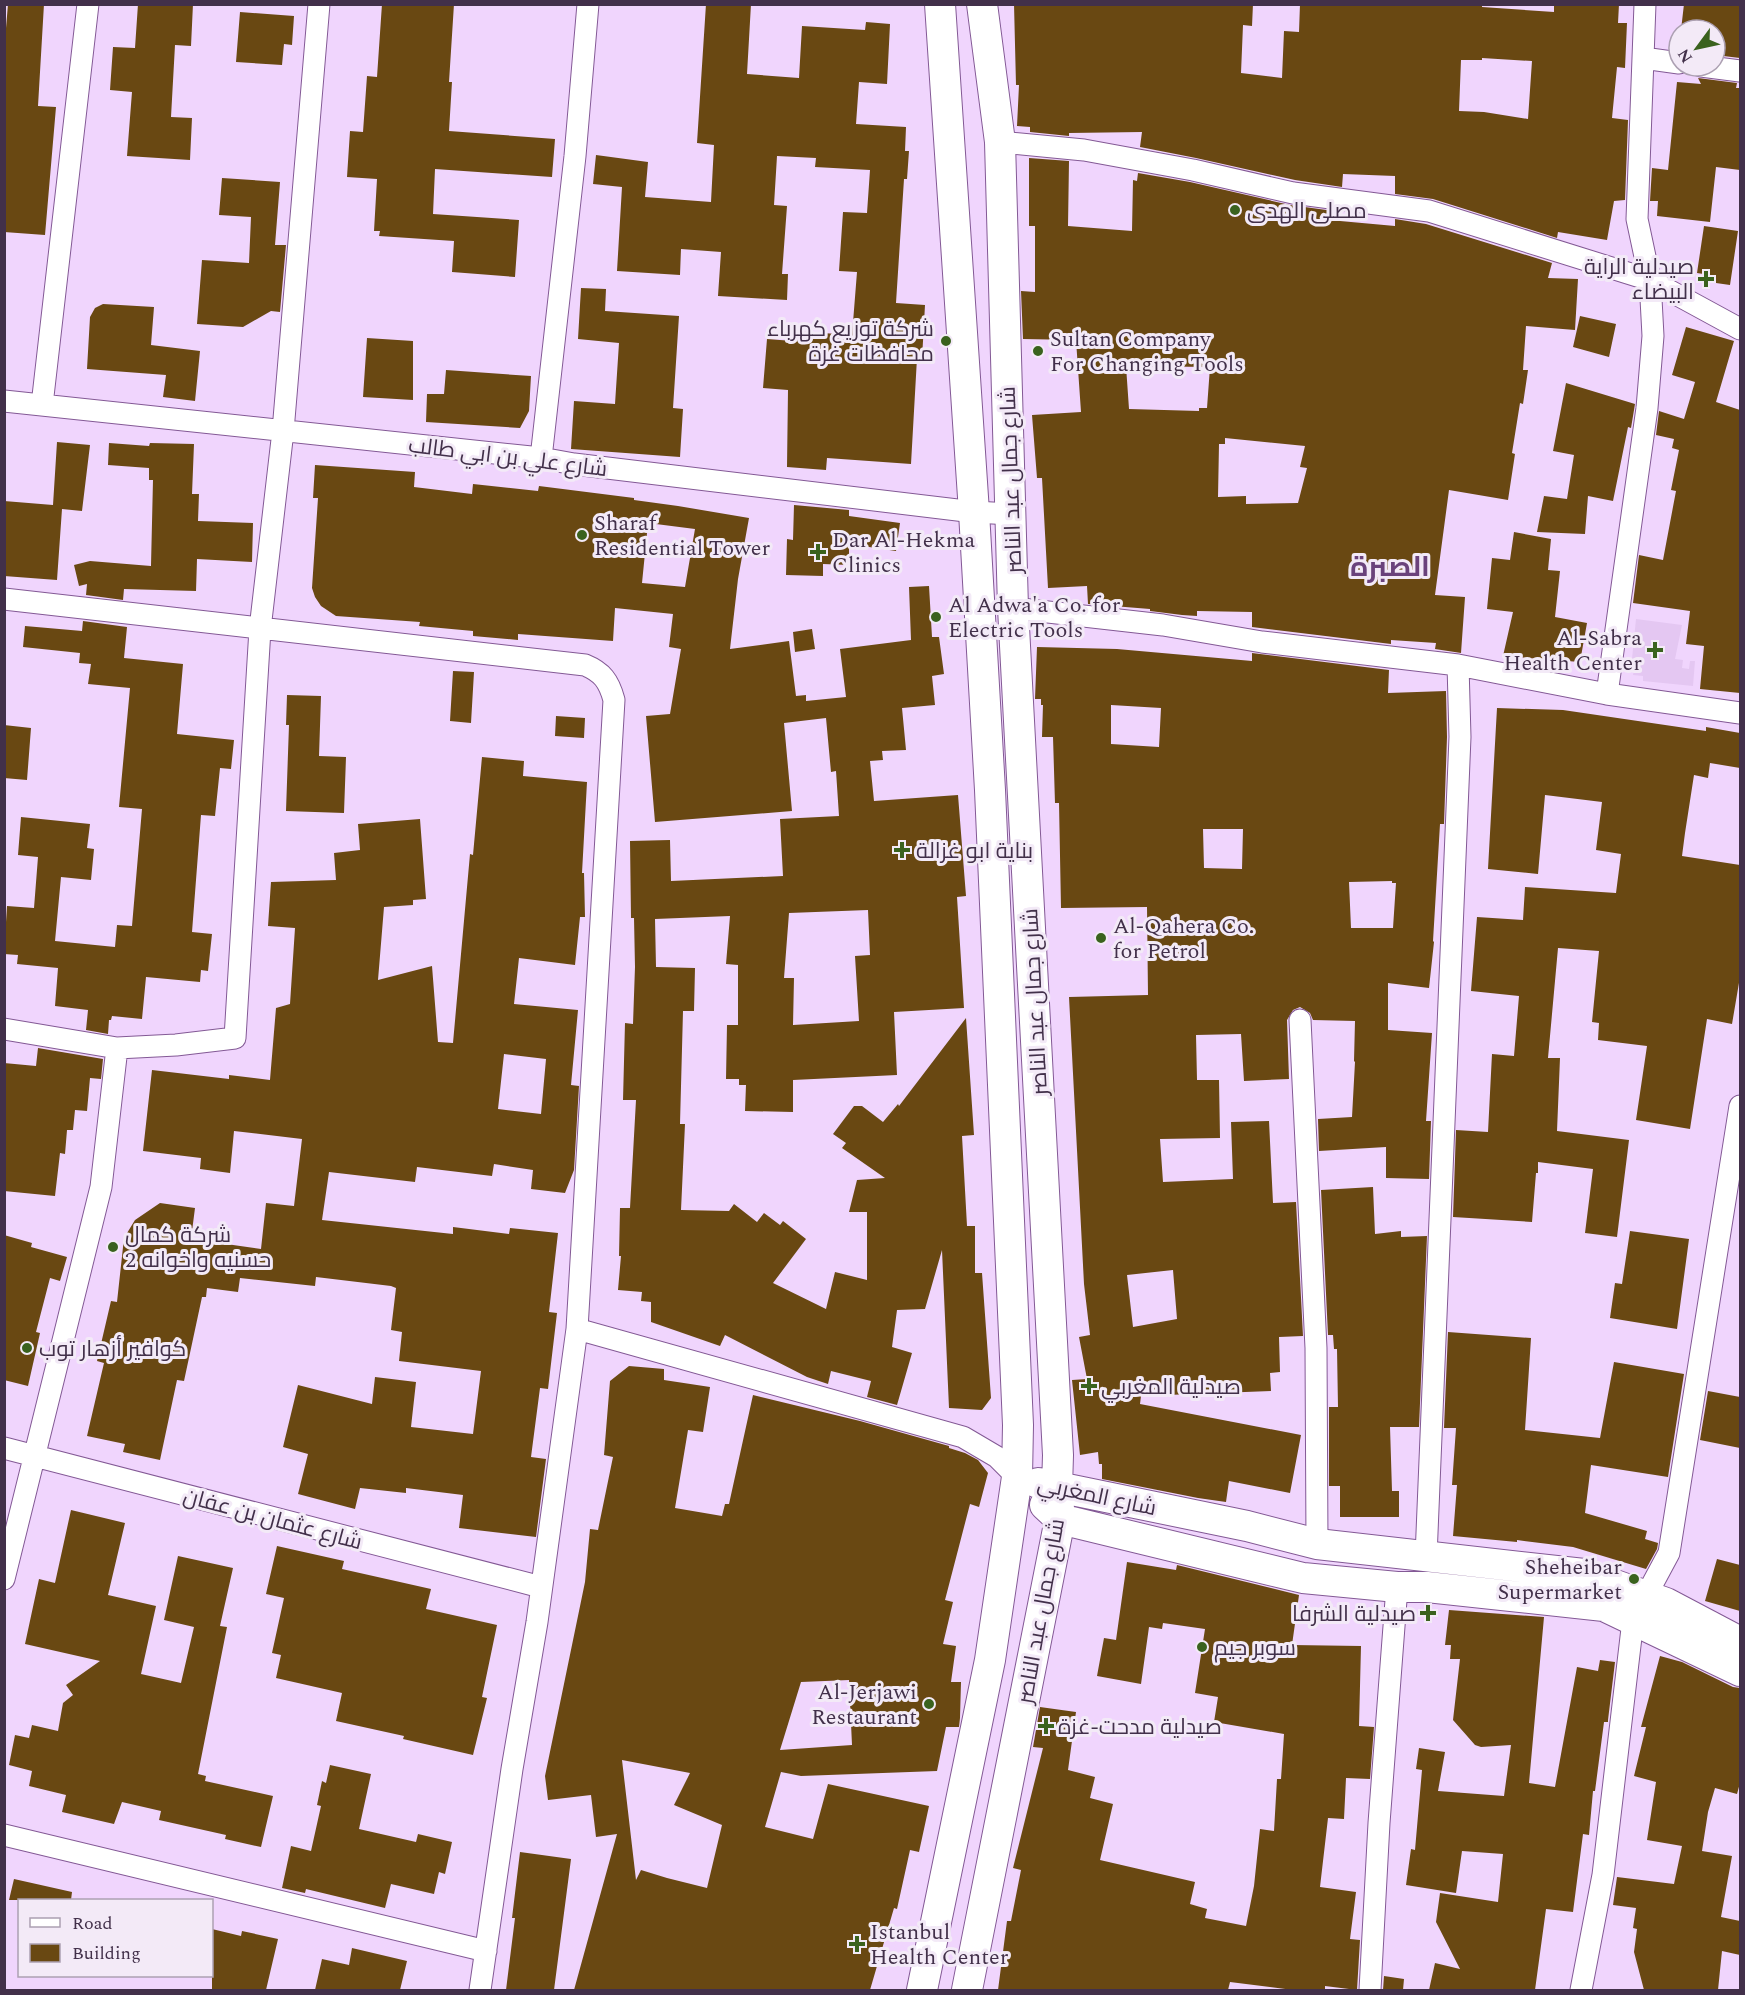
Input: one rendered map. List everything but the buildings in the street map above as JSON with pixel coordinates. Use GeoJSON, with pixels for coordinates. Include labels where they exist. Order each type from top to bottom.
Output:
{"type":"FeatureCollection","features":[{"type":"Feature","properties":{"kind":"main road","name":"شارع جمال عبد الناصر"},"geometry":{"type":"LineString","coordinates":[[922,1990],[990,1660],[1017,1477],[1018,1425],[990,801],[974,512],[940,4]]}},
{"type":"Feature","properties":{"kind":"main road","name":"شارع جمال عبد الناصر"},"geometry":{"type":"LineString","coordinates":[[967,1990],[1060,1519],[1013,608],[1000,142],[982,4]]}},
{"type":"Feature","properties":{"kind":"main road","name":"شارع المغربي"},"geometry":{"type":"LineString","coordinates":[[1017,1477],[1057,1488],[1247,1526],[1317,1544],[1584,1574],[1740,1671]]}},
{"type":"Feature","properties":{"kind":"main road","name":"شارع المغربي"},"geometry":{"type":"LineString","coordinates":[[1017,1477],[1060,1519],[1303,1578],[1397,1587],[1427,1587],[1604,1606],[1640,1608],[1666,1603],[1740,1642]]}},
{"type":"Feature","properties":{"kind":"street"},"geometry":{"type":"LineString","coordinates":[[42,405],[88,4]]}},
{"type":"Feature","properties":{"kind":"street"},"geometry":{"type":"LineString","coordinates":[[4,1029],[117,1048],[176,1045],[235,1038],[260,629],[283,431],[319,4]]}},
{"type":"Feature","properties":{"kind":"street"},"geometry":{"type":"LineString","coordinates":[[541,458],[575,156],[588,4]]}},
{"type":"Feature","properties":{"kind":"street"},"geometry":{"type":"LineString","coordinates":[[1607,694],[1647,408],[1653,336],[1650,280],[1637,219],[1645,4]]}},
{"type":"Feature","properties":{"kind":"street"},"geometry":{"type":"LineString","coordinates":[[1643,58],[1667,61]]}},
{"type":"Feature","properties":{"kind":"street"},"geometry":{"type":"LineString","coordinates":[[1000,142],[1084,150],[1193,170],[1293,193],[1429,212],[1650,280],[1740,329]]}},
{"type":"Feature","properties":{"kind":"street","name":"شارع علي بن ابي طالب"},"geometry":{"type":"LineString","coordinates":[[4,401],[541,458],[586,466],[974,512],[1011,514]]}},
{"type":"Feature","properties":{"kind":"street"},"geometry":{"type":"LineString","coordinates":[[4,599],[585,665],[596,670],[611,688],[614,699],[577,1329],[541,1587],[480,1990]]}},
{"type":"Feature","properties":{"kind":"street"},"geometry":{"type":"LineString","coordinates":[[1013,608],[1163,625],[1262,642],[1458,666],[1607,694],[1740,713]]}},
{"type":"Feature","properties":{"kind":"street"},"geometry":{"type":"LineString","coordinates":[[1426,1557],[1460,737],[1458,666]]}},
{"type":"Feature","properties":{"kind":"street"},"geometry":{"type":"LineString","coordinates":[[1300,1020],[1316,1348],[1317,1544]]}},
{"type":"Feature","properties":{"kind":"street"},"geometry":{"type":"LineString","coordinates":[[4,1579],[101,1187],[117,1048]]}},
{"type":"Feature","properties":{"kind":"street"},"geometry":{"type":"LineString","coordinates":[[1581,1990],[1603,1875],[1640,1608],[1669,1553],[1740,1107]]}},
{"type":"Feature","properties":{"kind":"street"},"geometry":{"type":"LineString","coordinates":[[577,1329],[963,1437],[997,1457],[1017,1477]]}},
{"type":"Feature","properties":{"kind":"street","name":"شارع عثمان بن عفان"},"geometry":{"type":"LineString","coordinates":[[4,1448],[541,1587]]}},
{"type":"Feature","properties":{"kind":"street"},"geometry":{"type":"LineString","coordinates":[[1370,1990],[1379,1823],[1397,1587]]}},
{"type":"Feature","properties":{"kind":"street"},"geometry":{"type":"LineString","coordinates":[[4,1835],[486,1951]]}},
{"type":"Feature","properties":{"kind":"shaded area","name":"Al-Sabra Health Center"},"geometry":{"type":"Polygon","coordinates":[[[1636,619],[1682,625],[1675,659],[1683,660],[1682,668],[1689,669],[1690,661],[1695,661],[1693,686],[1643,681],[1643,676],[1633,675],[1634,670],[1631,669],[1636,619]]]}},
{"type":"Feature","properties":{"kind":"place","name":"مصلى الهدى"},"geometry":{"type":"Point","coordinates":[1235,210]}},
{"type":"Feature","properties":{"kind":"place","name":"صيدلية الراية البيضاء"},"geometry":{"type":"Point","coordinates":[1706,279]}},
{"type":"Feature","properties":{"kind":"place","name":"شركة توزيع كهرباء محافظات غزة"},"geometry":{"type":"Point","coordinates":[946,341]}},
{"type":"Feature","properties":{"kind":"place","name":"Sultan Company For Changing Tools"},"geometry":{"type":"Point","coordinates":[1038,351]}},
{"type":"Feature","properties":{"kind":"place","name":"Sharaf Residential Tower"},"geometry":{"type":"Point","coordinates":[582,535]}},
{"type":"Feature","properties":{"kind":"place","name":"Dar Al-Hekma Clinics"},"geometry":{"type":"Point","coordinates":[818,552]}},
{"type":"Feature","properties":{"kind":"place","name":"Al Adwa'a Co. for Electric Tools"},"geometry":{"type":"Point","coordinates":[936,617]}},
{"type":"Feature","properties":{"kind":"place","name":"Al-Sabra Health Center"},"geometry":{"type":"Point","coordinates":[1655,650]}},
{"type":"Feature","properties":{"kind":"place","name":"بناية ابو غزالة"},"geometry":{"type":"Point","coordinates":[902,850]}},
{"type":"Feature","properties":{"kind":"place","name":"Al-Qahera Co. for Petrol"},"geometry":{"type":"Point","coordinates":[1101,938]}},
{"type":"Feature","properties":{"kind":"place","name":"شركة كمال حسنيه واخوانه 2"},"geometry":{"type":"Point","coordinates":[113,1247]}},
{"type":"Feature","properties":{"kind":"place","name":"كوافير أزهار توب"},"geometry":{"type":"Point","coordinates":[27,1348]}},
{"type":"Feature","properties":{"kind":"place","name":"صيدلية المغربي"},"geometry":{"type":"Point","coordinates":[1089,1386]}},
{"type":"Feature","properties":{"kind":"place","name":"Sheheibar Supermarket"},"geometry":{"type":"Point","coordinates":[1634,1579]}},
{"type":"Feature","properties":{"kind":"place","name":"صيدلية الشرفا"},"geometry":{"type":"Point","coordinates":[1428,1613]}},
{"type":"Feature","properties":{"kind":"place","name":"سوبر جيم"},"geometry":{"type":"Point","coordinates":[1202,1647]}},
{"type":"Feature","properties":{"kind":"place","name":"Al-Jerjawi Restaurant"},"geometry":{"type":"Point","coordinates":[929,1704]}},
{"type":"Feature","properties":{"kind":"place","name":"صيدلية مدحت-غزة"},"geometry":{"type":"Point","coordinates":[1046,1726]}},
{"type":"Feature","properties":{"kind":"place","name":"Istanbul Health Center"},"geometry":{"type":"Point","coordinates":[857,1944]}},
{"type":"Feature","properties":{"kind":"district","name":"الصبرة"},"geometry":{"type":"Point","coordinates":[1390,566]}}]}
